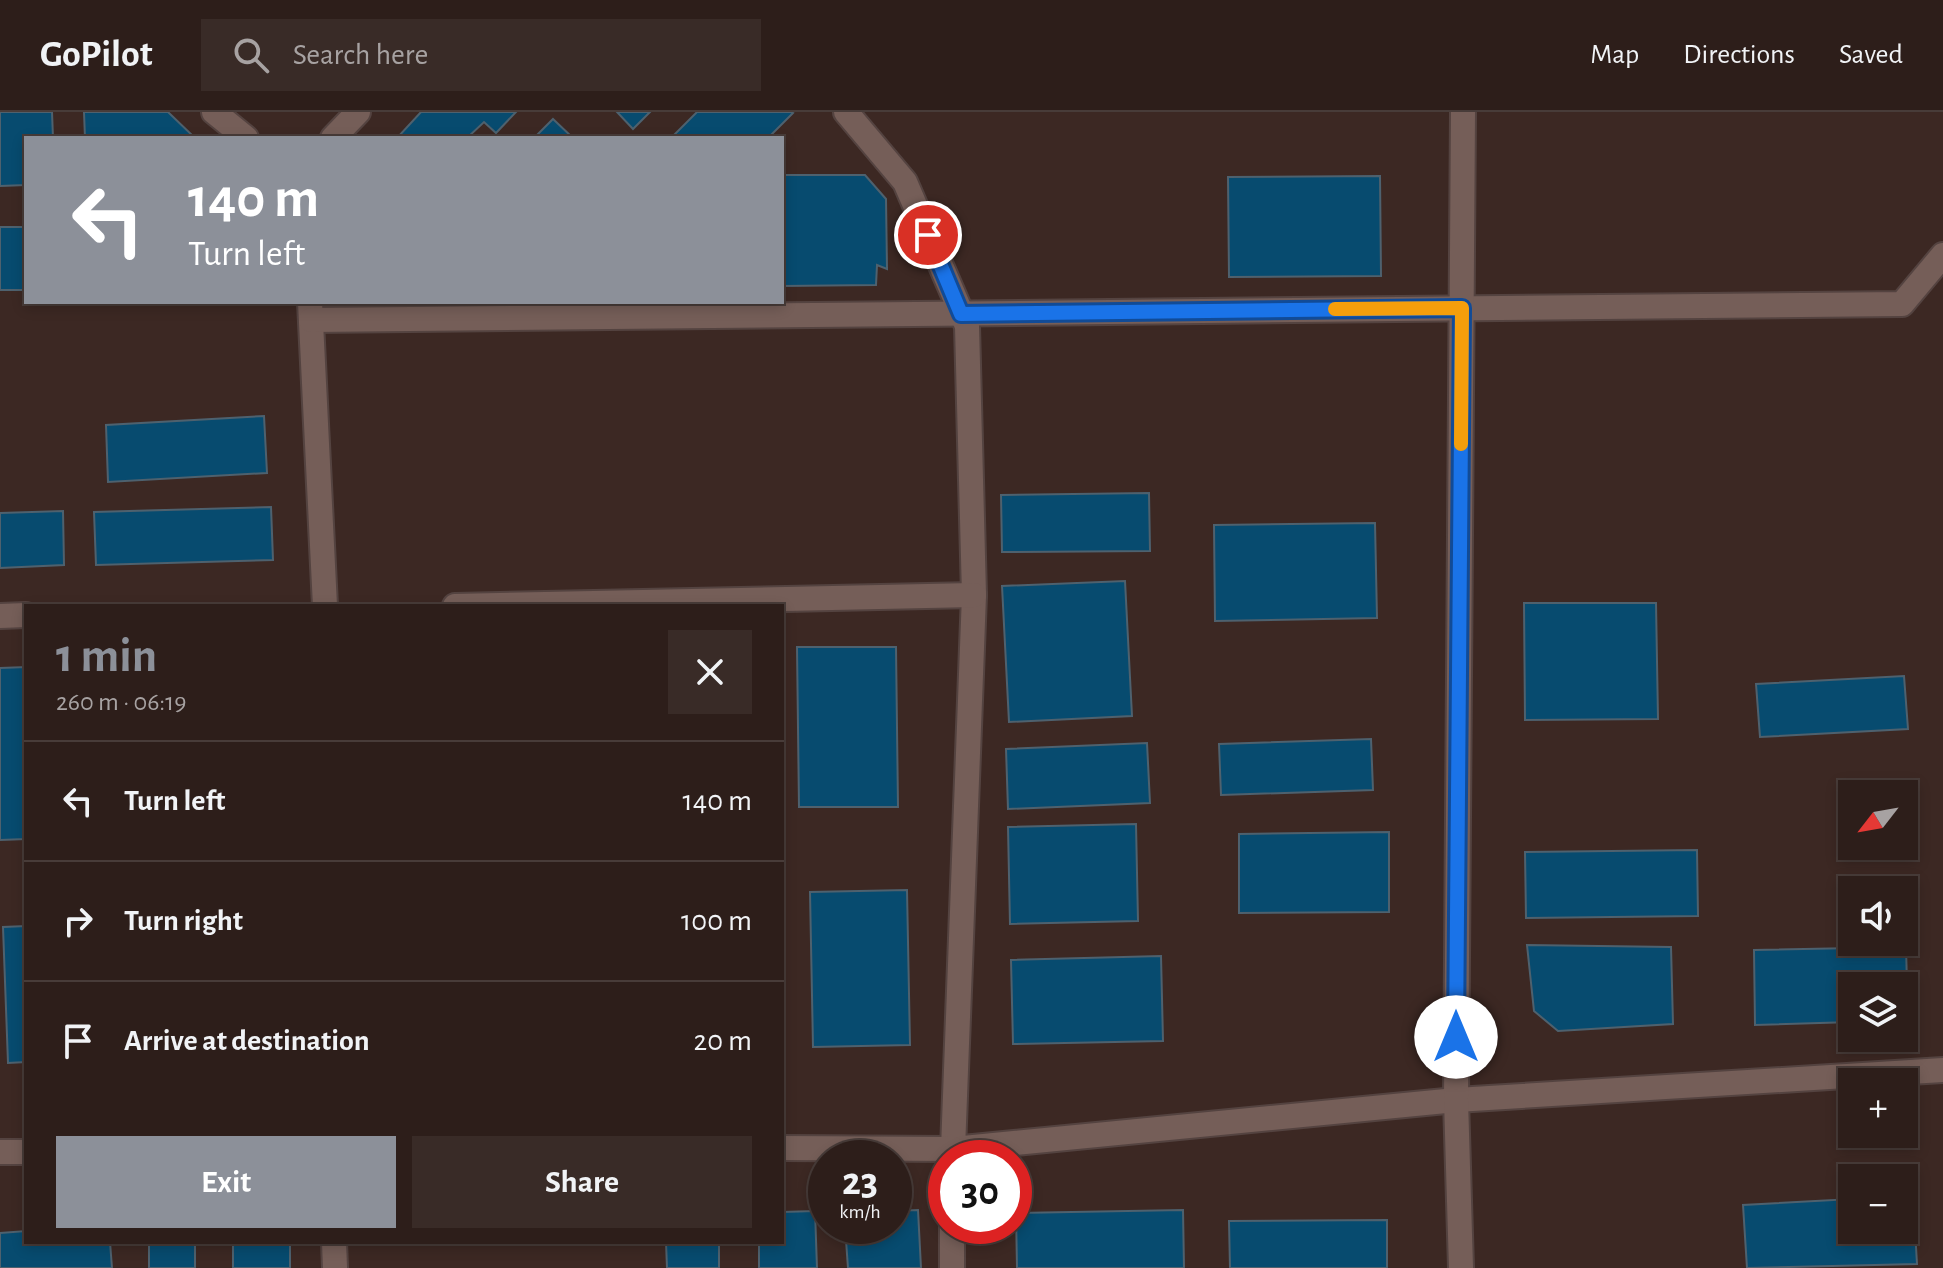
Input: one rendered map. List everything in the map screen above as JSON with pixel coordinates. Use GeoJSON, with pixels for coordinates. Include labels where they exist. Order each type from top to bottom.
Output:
{"type":"FeatureCollection","features":[{"type":"Feature","properties":{"kind":"street"},"geometry":{"type":"LineString","coordinates":[[214,112],[244,136]]}},
{"type":"Feature","properties":{"kind":"street"},"geometry":{"type":"LineString","coordinates":[[335,136],[358,112]]}},
{"type":"Feature","properties":{"kind":"street"},"geometry":{"type":"LineString","coordinates":[[846,112],[905,182],[967,326],[974,595],[953,1140]]}},
{"type":"Feature","properties":{"kind":"street"},"geometry":{"type":"LineString","coordinates":[[1461,1268],[1456,1100],[1463,112]]}},
{"type":"Feature","properties":{"kind":"street"},"geometry":{"type":"LineString","coordinates":[[325,604],[311,311],[961,314],[1902,304],[1943,255]]}},
{"type":"Feature","properties":{"kind":"street"},"geometry":{"type":"LineString","coordinates":[[549,604],[974,595]]}},
{"type":"Feature","properties":{"kind":"street"},"geometry":{"type":"LineString","coordinates":[[0,616],[24,615]]}},
{"type":"Feature","properties":{"kind":"street"},"geometry":{"type":"LineString","coordinates":[[1032,1145],[1456,1100],[1943,1070]]}},
{"type":"Feature","properties":{"kind":"street"},"geometry":{"type":"LineString","coordinates":[[784,1148],[928,1152]]}},
{"type":"Feature","properties":{"kind":"street"},"geometry":{"type":"LineString","coordinates":[[0,1152],[24,1152]]}},
{"type":"Feature","properties":{"kind":"street"},"geometry":{"type":"LineString","coordinates":[[334,1244],[335,1268]]}},
{"type":"Feature","properties":{"kind":"street"},"geometry":{"type":"LineString","coordinates":[[952,1244],[952,1268]]}},
{"type":"Feature","properties":{"kind":"building"},"geometry":{"type":"Polygon","coordinates":[[[0,112],[52,112],[53,136],[24,136],[24,185],[0,186],[0,112]]]}},
{"type":"Feature","properties":{"kind":"building"},"geometry":{"type":"Polygon","coordinates":[[[84,112],[168,112],[193,136],[85,136],[84,112]]]}},
{"type":"Feature","properties":{"kind":"building"},"geometry":{"type":"Polygon","coordinates":[[[421,112],[516,112],[496,133],[484,122],[469,136],[399,136],[421,112]]]}},
{"type":"Feature","properties":{"kind":"building"},"geometry":{"type":"Polygon","coordinates":[[[617,112],[650,112],[633,129],[617,112]]]}},
{"type":"Feature","properties":{"kind":"building"},"geometry":{"type":"Polygon","coordinates":[[[697,112],[793,113],[770,136],[673,136],[697,112]]]}},
{"type":"Feature","properties":{"kind":"building"},"geometry":{"type":"Polygon","coordinates":[[[553,119],[571,136],[536,136],[553,119]]]}},
{"type":"Feature","properties":{"kind":"building"},"geometry":{"type":"Polygon","coordinates":[[[784,175],[865,175],[886,199],[887,269],[877,265],[876,285],[784,286],[784,175]]]}},
{"type":"Feature","properties":{"kind":"building"},"geometry":{"type":"Polygon","coordinates":[[[1380,176],[1381,276],[1229,277],[1228,177],[1380,176]]]}},
{"type":"Feature","properties":{"kind":"building"},"geometry":{"type":"Polygon","coordinates":[[[0,227],[24,227],[24,290],[0,290],[0,227]]]}},
{"type":"Feature","properties":{"kind":"building"},"geometry":{"type":"Polygon","coordinates":[[[264,416],[267,473],[108,482],[106,425],[264,416]]]}},
{"type":"Feature","properties":{"kind":"building"},"geometry":{"type":"Polygon","coordinates":[[[1149,493],[1150,551],[1002,552],[1001,495],[1149,493]]]}},
{"type":"Feature","properties":{"kind":"building"},"geometry":{"type":"Polygon","coordinates":[[[271,507],[273,560],[96,565],[94,512],[271,507]]]}},
{"type":"Feature","properties":{"kind":"building"},"geometry":{"type":"Polygon","coordinates":[[[63,511],[64,565],[0,568],[0,513],[63,511]]]}},
{"type":"Feature","properties":{"kind":"building"},"geometry":{"type":"Polygon","coordinates":[[[1375,523],[1377,618],[1215,621],[1214,525],[1375,523]]]}},
{"type":"Feature","properties":{"kind":"building"},"geometry":{"type":"Polygon","coordinates":[[[1125,581],[1132,716],[1009,722],[1002,586],[1125,581]]]}},
{"type":"Feature","properties":{"kind":"building"},"geometry":{"type":"Polygon","coordinates":[[[1524,603],[1656,603],[1658,719],[1525,720],[1524,603]]]}},
{"type":"Feature","properties":{"kind":"building"},"geometry":{"type":"Polygon","coordinates":[[[797,647],[896,647],[898,807],[799,807],[797,647]]]}},
{"type":"Feature","properties":{"kind":"building"},"geometry":{"type":"Polygon","coordinates":[[[24,667],[24,839],[0,840],[0,668],[24,667]]]}},
{"type":"Feature","properties":{"kind":"building"},"geometry":{"type":"Polygon","coordinates":[[[1904,676],[1908,729],[1760,737],[1756,684],[1904,676]]]}},
{"type":"Feature","properties":{"kind":"building"},"geometry":{"type":"Polygon","coordinates":[[[1371,739],[1373,790],[1221,795],[1219,744],[1371,739]]]}},
{"type":"Feature","properties":{"kind":"building"},"geometry":{"type":"Polygon","coordinates":[[[1147,743],[1150,803],[1008,809],[1006,749],[1147,743]]]}},
{"type":"Feature","properties":{"kind":"building"},"geometry":{"type":"Polygon","coordinates":[[[1136,824],[1138,921],[1010,924],[1008,827],[1136,824]]]}},
{"type":"Feature","properties":{"kind":"building"},"geometry":{"type":"Polygon","coordinates":[[[1389,832],[1389,912],[1239,913],[1239,834],[1389,832]]]}},
{"type":"Feature","properties":{"kind":"building"},"geometry":{"type":"Polygon","coordinates":[[[1697,850],[1698,916],[1526,918],[1525,852],[1697,850]]]}},
{"type":"Feature","properties":{"kind":"building"},"geometry":{"type":"Polygon","coordinates":[[[907,890],[910,1045],[813,1047],[810,892],[907,890]]]}},
{"type":"Feature","properties":{"kind":"building"},"geometry":{"type":"Polygon","coordinates":[[[24,926],[24,1062],[8,1063],[3,927],[24,926]]]}},
{"type":"Feature","properties":{"kind":"building"},"geometry":{"type":"Polygon","coordinates":[[[1527,945],[1671,947],[1673,1024],[1558,1031],[1534,1011],[1527,945]]]}},
{"type":"Feature","properties":{"kind":"building"},"geometry":{"type":"Polygon","coordinates":[[[1838,948],[1838,956],[1906,956],[1907,972],[1838,972],[1838,1022],[1755,1025],[1754,950],[1838,948]]]}},
{"type":"Feature","properties":{"kind":"building"},"geometry":{"type":"Polygon","coordinates":[[[1161,956],[1163,1041],[1013,1044],[1011,960],[1161,956]]]}},
{"type":"Feature","properties":{"kind":"building"},"geometry":{"type":"Polygon","coordinates":[[[1838,1200],[1838,1244],[1916,1244],[1917,1264],[1747,1268],[1743,1205],[1838,1200]]]}},
{"type":"Feature","properties":{"kind":"building"},"geometry":{"type":"Polygon","coordinates":[[[912,1210],[918,1210],[921,1268],[848,1268],[846,1244],[912,1244],[912,1210]]]}},
{"type":"Feature","properties":{"kind":"building"},"geometry":{"type":"Polygon","coordinates":[[[1183,1210],[1184,1268],[1017,1268],[1017,1244],[1032,1244],[1032,1213],[1183,1210]]]}},
{"type":"Feature","properties":{"kind":"building"},"geometry":{"type":"Polygon","coordinates":[[[808,1211],[808,1244],[816,1244],[817,1268],[759,1268],[759,1244],[784,1244],[784,1212],[808,1211]]]}},
{"type":"Feature","properties":{"kind":"building"},"geometry":{"type":"Polygon","coordinates":[[[1387,1220],[1387,1268],[1230,1268],[1229,1221],[1387,1220]]]}},
{"type":"Feature","properties":{"kind":"building"},"geometry":{"type":"Polygon","coordinates":[[[24,1231],[24,1244],[110,1244],[112,1268],[0,1268],[0,1233],[24,1231]]]}},
{"type":"Feature","properties":{"kind":"building"},"geometry":{"type":"Polygon","coordinates":[[[149,1244],[195,1244],[195,1268],[149,1268],[149,1244]]]}},
{"type":"Feature","properties":{"kind":"building"},"geometry":{"type":"Polygon","coordinates":[[[233,1244],[290,1244],[290,1268],[233,1268],[233,1244]]]}},
{"type":"Feature","properties":{"kind":"building"},"geometry":{"type":"Polygon","coordinates":[[[666,1244],[719,1244],[719,1268],[667,1268],[666,1244]]]}},
{"type":"Feature","properties":{"kind":"slow traffic"},"geometry":{"type":"LineString","coordinates":[[1335,309],[1462,308],[1461,444]]}},
{"type":"Feature","properties":{"kind":"route"},"geometry":{"type":"LineString","coordinates":[[928,235],[961,314],[1462,308],[1456,1037]]}}]}
